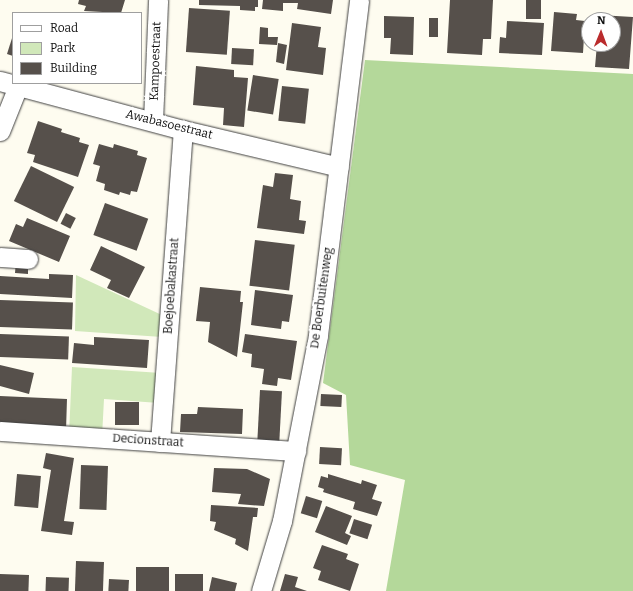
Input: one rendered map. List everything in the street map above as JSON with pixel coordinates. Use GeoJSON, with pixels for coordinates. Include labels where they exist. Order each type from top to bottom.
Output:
{"type":"FeatureCollection","features":[{"type":"Feature","properties":{"kind":"street","name":"Kampoestraat"},"geometry":{"type":"LineString","coordinates":[[153,122],[158,0]]}},
{"type":"Feature","properties":{"kind":"street","name":"De Boerbuitenweg"},"geometry":{"type":"LineString","coordinates":[[261,591],[282,520],[318,335],[359,0]]}},
{"type":"Feature","properties":{"kind":"street","name":"Awabasoestraat"},"geometry":{"type":"LineString","coordinates":[[0,81],[183,130],[339,167]]}},
{"type":"Feature","properties":{"kind":"street"},"geometry":{"type":"LineString","coordinates":[[0,131],[18,86]]}},
{"type":"Feature","properties":{"kind":"street","name":"Boejoebakastraat"},"geometry":{"type":"LineString","coordinates":[[160,442],[183,130]]}},
{"type":"Feature","properties":{"kind":"street"},"geometry":{"type":"LineString","coordinates":[[0,257],[28,259]]}},
{"type":"Feature","properties":{"kind":"street","name":"Decionstraat"},"geometry":{"type":"LineString","coordinates":[[0,431],[296,451]]}},
{"type":"Feature","properties":{"kind":"green space"},"geometry":{"type":"Polygon","coordinates":[[[365,60],[633,74],[633,591],[386,591],[405,480],[350,465],[346,395],[323,383],[365,60]]]}},
{"type":"Feature","properties":{"kind":"green space"},"geometry":{"type":"Polygon","coordinates":[[[76,275],[164,316],[162,337],[75,331],[76,275]]]}},
{"type":"Feature","properties":{"kind":"green space"},"geometry":{"type":"Polygon","coordinates":[[[72,367],[161,373],[159,403],[104,399],[102,437],[69,435],[72,367]]]}},
{"type":"Feature","properties":{"kind":"building"},"geometry":{"type":"Polygon","coordinates":[[[79,0],[125,0],[121,12],[84,11],[86,6],[78,4],[79,0]]]}},
{"type":"Feature","properties":{"kind":"building"},"geometry":{"type":"Polygon","coordinates":[[[199,0],[258,0],[258,7],[255,7],[255,11],[240,10],[240,6],[199,5],[199,0]]]}},
{"type":"Feature","properties":{"kind":"building"},"geometry":{"type":"Polygon","coordinates":[[[263,0],[333,0],[331,14],[297,9],[298,3],[283,3],[283,11],[262,9],[263,0]]]}},
{"type":"Feature","properties":{"kind":"building"},"geometry":{"type":"Polygon","coordinates":[[[450,0],[493,0],[491,39],[483,39],[482,55],[447,53],[450,0]]]}},
{"type":"Feature","properties":{"kind":"building"},"geometry":{"type":"Polygon","coordinates":[[[526,0],[541,0],[541,19],[526,19],[526,0]]]}},
{"type":"Feature","properties":{"kind":"building"},"geometry":{"type":"Polygon","coordinates":[[[189,8],[230,11],[227,55],[186,52],[189,8]]]}},
{"type":"Feature","properties":{"kind":"building"},"geometry":{"type":"Polygon","coordinates":[[[554,12],[577,14],[576,20],[581,21],[581,52],[583,53],[551,51],[554,12]]]}},
{"type":"Feature","properties":{"kind":"building"},"geometry":{"type":"Polygon","coordinates":[[[384,16],[414,17],[413,55],[390,54],[391,38],[384,38],[384,16]]]}},
{"type":"Feature","properties":{"kind":"building"},"geometry":{"type":"Polygon","coordinates":[[[621,16],[633,17],[629,69],[595,67],[596,52],[621,52],[621,16]]]}},
{"type":"Feature","properties":{"kind":"building"},"geometry":{"type":"Polygon","coordinates":[[[429,18],[438,18],[438,37],[429,37],[429,18]]]}},
{"type":"Feature","properties":{"kind":"building"},"geometry":{"type":"Polygon","coordinates":[[[507,21],[544,23],[542,55],[499,53],[500,37],[506,38],[507,21]]]}},
{"type":"Feature","properties":{"kind":"building"},"geometry":{"type":"Polygon","coordinates":[[[292,23],[321,27],[318,47],[326,48],[323,75],[286,70],[292,23]]]}},
{"type":"Feature","properties":{"kind":"building"},"geometry":{"type":"Polygon","coordinates":[[[260,27],[268,28],[268,37],[278,37],[277,45],[259,44],[260,27]]]}},
{"type":"Feature","properties":{"kind":"building"},"geometry":{"type":"Polygon","coordinates":[[[12,38],[12,56],[7,54],[12,38]]]}},
{"type":"Feature","properties":{"kind":"building"},"geometry":{"type":"Polygon","coordinates":[[[278,43],[287,45],[284,64],[276,62],[278,43]]]}},
{"type":"Feature","properties":{"kind":"building"},"geometry":{"type":"Polygon","coordinates":[[[232,48],[254,49],[253,65],[231,64],[232,48]]]}},
{"type":"Feature","properties":{"kind":"building"},"geometry":{"type":"Polygon","coordinates":[[[196,66],[234,70],[234,77],[248,78],[244,127],[223,125],[224,108],[193,105],[196,66]]]}},
{"type":"Feature","properties":{"kind":"building"},"geometry":{"type":"Polygon","coordinates":[[[253,75],[279,79],[273,115],[247,111],[253,75]]]}},
{"type":"Feature","properties":{"kind":"building"},"geometry":{"type":"Polygon","coordinates":[[[282,86],[309,89],[305,124],[278,121],[282,86]]]}},
{"type":"Feature","properties":{"kind":"building"},"geometry":{"type":"Polygon","coordinates":[[[38,121],[62,129],[61,132],[80,138],[79,142],[89,145],[78,177],[33,162],[35,155],[27,153],[38,121]]]}},
{"type":"Feature","properties":{"kind":"building"},"geometry":{"type":"Polygon","coordinates":[[[99,144],[113,148],[114,144],[138,151],[137,155],[147,158],[137,192],[131,191],[130,195],[120,192],[119,195],[104,190],[105,184],[96,181],[100,166],[93,164],[99,144]]]}},
{"type":"Feature","properties":{"kind":"building"},"geometry":{"type":"Polygon","coordinates":[[[31,166],[74,187],[57,222],[14,201],[31,166]]]}},
{"type":"Feature","properties":{"kind":"building"},"geometry":{"type":"Polygon","coordinates":[[[275,173],[293,175],[290,199],[301,201],[299,220],[306,221],[304,234],[257,228],[263,185],[273,187],[275,173]]]}},
{"type":"Feature","properties":{"kind":"building"},"geometry":{"type":"Polygon","coordinates":[[[105,203],[148,219],[137,251],[93,235],[105,203]]]}},
{"type":"Feature","properties":{"kind":"building"},"geometry":{"type":"Polygon","coordinates":[[[66,213],[76,218],[70,229],[61,224],[66,213]]]}},
{"type":"Feature","properties":{"kind":"building"},"geometry":{"type":"Polygon","coordinates":[[[27,218],[70,236],[59,262],[9,241],[16,224],[23,227],[27,218]]]}},
{"type":"Feature","properties":{"kind":"building"},"geometry":{"type":"Polygon","coordinates":[[[255,240],[295,245],[289,291],[249,286],[255,240]]]}},
{"type":"Feature","properties":{"kind":"building"},"geometry":{"type":"Polygon","coordinates":[[[101,246],[145,267],[129,298],[107,288],[111,280],[90,270],[101,246]]]}},
{"type":"Feature","properties":{"kind":"building"},"geometry":{"type":"Polygon","coordinates":[[[16,261],[28,261],[28,274],[15,273],[16,261]]]}},
{"type":"Feature","properties":{"kind":"building"},"geometry":{"type":"Polygon","coordinates":[[[49,274],[73,275],[72,298],[0,294],[0,276],[49,279],[49,274]]]}},
{"type":"Feature","properties":{"kind":"building"},"geometry":{"type":"Polygon","coordinates":[[[200,287],[241,291],[240,302],[243,302],[237,357],[208,342],[210,322],[196,321],[200,287]]]}},
{"type":"Feature","properties":{"kind":"building"},"geometry":{"type":"Polygon","coordinates":[[[255,290],[293,295],[289,322],[282,321],[281,329],[251,325],[255,290]]]}},
{"type":"Feature","properties":{"kind":"building"},"geometry":{"type":"Polygon","coordinates":[[[0,300],[73,303],[72,330],[0,327],[0,300]]]}},
{"type":"Feature","properties":{"kind":"building"},"geometry":{"type":"Polygon","coordinates":[[[0,334],[69,336],[68,359],[0,357],[0,334]]]}},
{"type":"Feature","properties":{"kind":"building"},"geometry":{"type":"Polygon","coordinates":[[[245,334],[297,341],[291,380],[278,378],[277,386],[262,384],[264,369],[251,367],[252,354],[242,352],[245,334]]]}},
{"type":"Feature","properties":{"kind":"building"},"geometry":{"type":"Polygon","coordinates":[[[94,337],[149,340],[147,368],[72,363],[74,343],[94,345],[94,337]]]}},
{"type":"Feature","properties":{"kind":"building"},"geometry":{"type":"Polygon","coordinates":[[[0,365],[34,373],[29,394],[0,386],[0,365]]]}},
{"type":"Feature","properties":{"kind":"building"},"geometry":{"type":"Polygon","coordinates":[[[260,390],[282,391],[279,441],[257,440],[260,390]]]}},
{"type":"Feature","properties":{"kind":"building"},"geometry":{"type":"Polygon","coordinates":[[[321,394],[342,395],[341,407],[320,406],[321,394]]]}},
{"type":"Feature","properties":{"kind":"building"},"geometry":{"type":"Polygon","coordinates":[[[0,396],[67,399],[66,430],[0,423],[0,396]]]}},
{"type":"Feature","properties":{"kind":"building"},"geometry":{"type":"Polygon","coordinates":[[[115,402],[139,402],[139,425],[115,425],[115,402]]]}},
{"type":"Feature","properties":{"kind":"building"},"geometry":{"type":"Polygon","coordinates":[[[198,407],[243,409],[242,434],[180,432],[181,414],[197,414],[198,407]]]}},
{"type":"Feature","properties":{"kind":"building"},"geometry":{"type":"Polygon","coordinates":[[[320,447],[342,448],[341,465],[319,464],[320,447]]]}},
{"type":"Feature","properties":{"kind":"building"},"geometry":{"type":"Polygon","coordinates":[[[46,453],[74,458],[64,521],[74,522],[72,535],[41,531],[51,470],[43,468],[46,453]]]}},
{"type":"Feature","properties":{"kind":"building"},"geometry":{"type":"Polygon","coordinates":[[[81,465],[108,466],[106,510],[79,509],[81,465]]]}},
{"type":"Feature","properties":{"kind":"building"},"geometry":{"type":"Polygon","coordinates":[[[214,468],[247,469],[270,479],[264,506],[238,504],[241,494],[212,492],[214,468]]]}},
{"type":"Feature","properties":{"kind":"building"},"geometry":{"type":"Polygon","coordinates":[[[17,474],[41,476],[38,508],[14,506],[17,474]]]}},
{"type":"Feature","properties":{"kind":"building"},"geometry":{"type":"Polygon","coordinates":[[[328,474],[361,484],[362,480],[377,485],[372,499],[382,502],[377,516],[353,509],[355,502],[323,492],[324,489],[318,487],[321,476],[328,478],[328,474]]]}},
{"type":"Feature","properties":{"kind":"building"},"geometry":{"type":"Polygon","coordinates":[[[306,496],[322,501],[317,518],[301,513],[306,496]]]}},
{"type":"Feature","properties":{"kind":"building"},"geometry":{"type":"Polygon","coordinates":[[[211,505],[258,508],[257,517],[253,517],[248,551],[235,544],[236,539],[214,530],[216,522],[210,521],[211,505]]]}},
{"type":"Feature","properties":{"kind":"building"},"geometry":{"type":"Polygon","coordinates":[[[326,506],[352,516],[345,533],[351,536],[347,545],[315,532],[326,506]]]}},
{"type":"Feature","properties":{"kind":"building"},"geometry":{"type":"Polygon","coordinates":[[[354,519],[372,525],[367,539],[349,533],[354,519]]]}},
{"type":"Feature","properties":{"kind":"building"},"geometry":{"type":"Polygon","coordinates":[[[322,545],[348,554],[346,559],[359,564],[350,591],[318,580],[321,571],[313,568],[322,545]]]}},
{"type":"Feature","properties":{"kind":"building"},"geometry":{"type":"Polygon","coordinates":[[[76,561],[104,562],[103,591],[75,591],[76,561]]]}},
{"type":"Feature","properties":{"kind":"building"},"geometry":{"type":"Polygon","coordinates":[[[136,567],[169,567],[169,591],[136,591],[136,567]]]}},
{"type":"Feature","properties":{"kind":"building"},"geometry":{"type":"Polygon","coordinates":[[[0,574],[29,575],[28,591],[0,591],[0,574]]]}},
{"type":"Feature","properties":{"kind":"building"},"geometry":{"type":"Polygon","coordinates":[[[175,574],[203,574],[203,591],[175,591],[175,574]]]}},
{"type":"Feature","properties":{"kind":"building"},"geometry":{"type":"Polygon","coordinates":[[[285,574],[298,577],[295,587],[307,591],[280,591],[285,574]]]}},
{"type":"Feature","properties":{"kind":"building"},"geometry":{"type":"Polygon","coordinates":[[[46,577],[69,578],[69,591],[46,591],[46,577]]]}},
{"type":"Feature","properties":{"kind":"building"},"geometry":{"type":"Polygon","coordinates":[[[212,577],[237,583],[235,591],[209,591],[212,577]]]}},
{"type":"Feature","properties":{"kind":"building"},"geometry":{"type":"Polygon","coordinates":[[[109,579],[129,580],[128,591],[108,591],[109,579]]]}}]}
